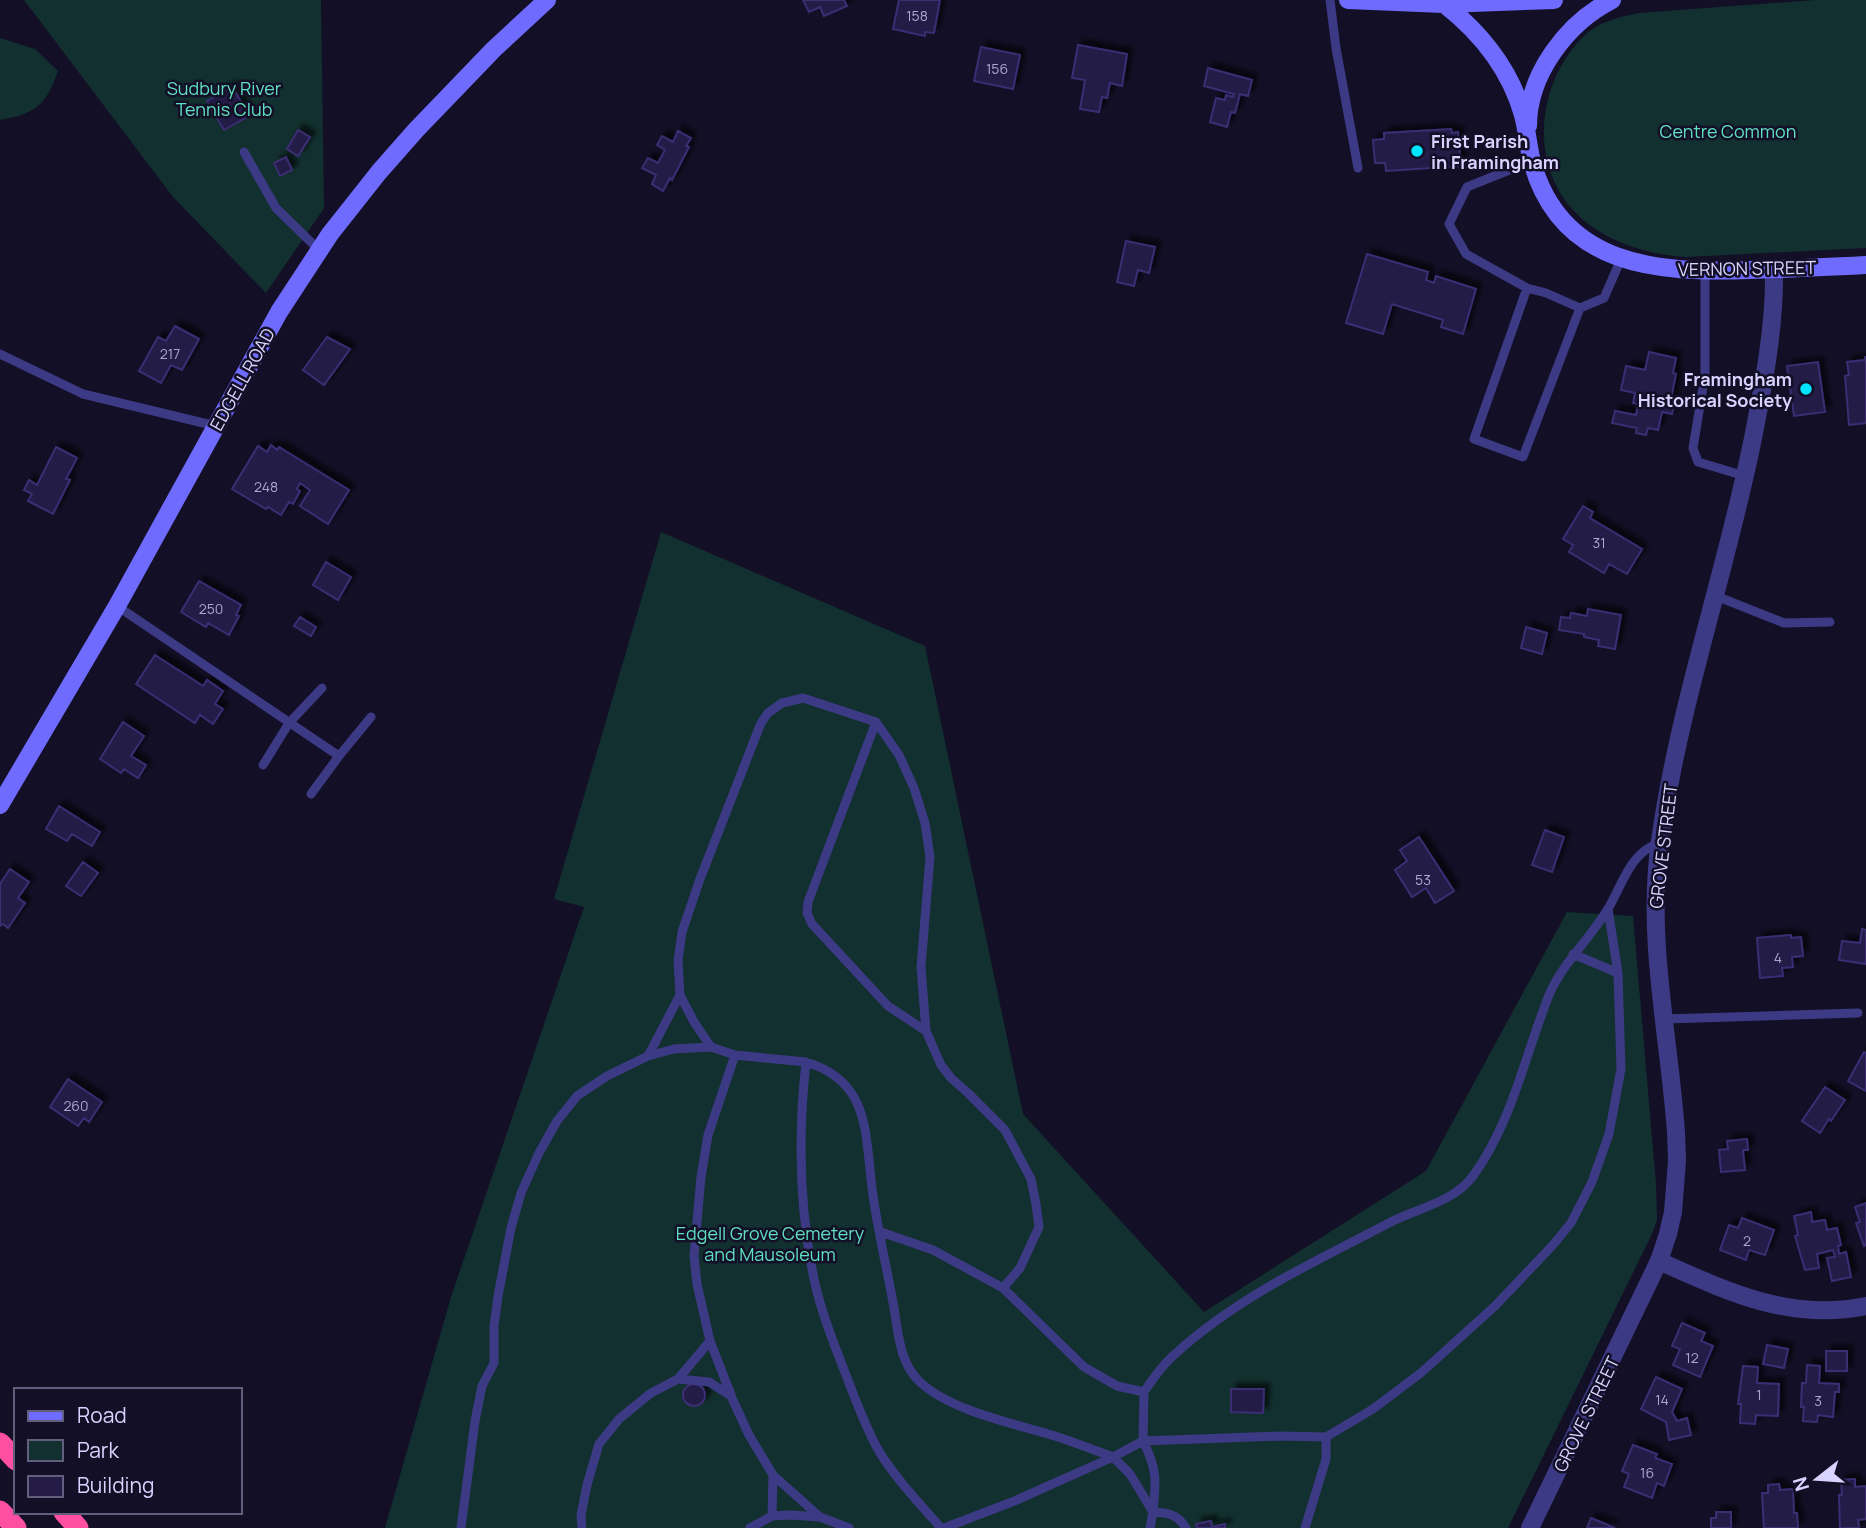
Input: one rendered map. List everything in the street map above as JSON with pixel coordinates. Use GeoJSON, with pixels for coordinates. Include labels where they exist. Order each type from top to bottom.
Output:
{"type":"FeatureCollection","features":[{"type":"Feature","properties":{"kind":"highway"},"geometry":{"type":"LineString","coordinates":[[0,1443],[14,1458]]}},
{"type":"Feature","properties":{"kind":"highway"},"geometry":{"type":"LineString","coordinates":[[0,1511],[16,1528]]}},
{"type":"Feature","properties":{"kind":"highway"},"geometry":{"type":"LineString","coordinates":[[66,1514],[78,1528]]}},
{"type":"Feature","properties":{"kind":"main road","name":"EDGELL ROAD"},"geometry":{"type":"LineString","coordinates":[[0,805],[117,606],[279,312],[319,250],[355,201],[416,130],[494,49],[547,0]]}},
{"type":"Feature","properties":{"kind":"main road"},"geometry":{"type":"LineString","coordinates":[[1348,0],[1444,4],[1554,0]]}},
{"type":"Feature","properties":{"kind":"main road","name":"VERNON STREET"},"geometry":{"type":"LineString","coordinates":[[1528,140],[1528,117],[1533,97],[1549,60],[1585,16],[1612,0]]}},
{"type":"Feature","properties":{"kind":"main road","name":"VERNON STREET"},"geometry":{"type":"LineString","coordinates":[[1444,4],[1472,27],[1498,60],[1517,97],[1532,161],[1547,199],[1586,242],[1621,259],[1661,268],[1705,271],[1866,265]]}},
{"type":"Feature","properties":{"kind":"street","name":"GROVE STREET"},"geometry":{"type":"LineString","coordinates":[[1530,1528],[1659,1261],[1673,1212],[1677,1161],[1655,922],[1655,878],[1676,753],[1745,476],[1769,351],[1774,269]]}},
{"type":"Feature","properties":{"kind":"street"},"geometry":{"type":"LineString","coordinates":[[1659,1261],[1751,1301],[1826,1311],[1866,1306]]}},
{"type":"Feature","properties":{"kind":"lane"},"geometry":{"type":"LineString","coordinates":[[1330,0],[1358,168]]}},
{"type":"Feature","properties":{"kind":"lane"},"geometry":{"type":"LineString","coordinates":[[244,152],[276,208],[319,250]]}},
{"type":"Feature","properties":{"kind":"lane"},"geometry":{"type":"LineString","coordinates":[[1532,161],[1467,187],[1449,224],[1466,254],[1527,288],[1580,308],[1604,298],[1621,259]]}},
{"type":"Feature","properties":{"kind":"lane"},"geometry":{"type":"LineString","coordinates":[[1705,271],[1705,375],[1692,448],[1698,462],[1745,476]]}},
{"type":"Feature","properties":{"kind":"lane"},"geometry":{"type":"LineString","coordinates":[[1527,288],[1474,439],[1523,457],[1580,308]]}},
{"type":"Feature","properties":{"kind":"lane"},"geometry":{"type":"LineString","coordinates":[[0,354],[83,394],[216,426]]}},
{"type":"Feature","properties":{"kind":"lane"},"geometry":{"type":"LineString","coordinates":[[1716,596],[1784,623],[1830,622]]}},
{"type":"Feature","properties":{"kind":"lane"},"geometry":{"type":"LineString","coordinates":[[117,606],[339,756]]}},
{"type":"Feature","properties":{"kind":"lane"},"geometry":{"type":"LineString","coordinates":[[263,765],[289,723],[322,688]]}},
{"type":"Feature","properties":{"kind":"lane"},"geometry":{"type":"LineString","coordinates":[[711,1047],[680,995],[678,961],[682,932],[761,723],[768,713],[782,703],[803,698],[876,722],[899,755],[914,788],[925,823],[930,857],[921,967],[926,1031],[941,1065],[1004,1130],[1031,1179],[1039,1227],[1020,1268],[1003,1288]]}},
{"type":"Feature","properties":{"kind":"lane"},"geometry":{"type":"LineString","coordinates":[[312,794],[371,717]]}},
{"type":"Feature","properties":{"kind":"lane"},"geometry":{"type":"LineString","coordinates":[[876,722],[808,902],[807,914],[812,924],[888,1006],[926,1031]]}},
{"type":"Feature","properties":{"kind":"lane"},"geometry":{"type":"LineString","coordinates":[[1150,1528],[1156,1480],[1154,1462],[1143,1441],[1143,1392],[1172,1356],[1214,1322],[1250,1298],[1409,1212],[1452,1196],[1471,1180],[1485,1160],[1505,1115],[1550,993],[1573,954],[1608,909],[1639,854],[1649,846],[1659,843]]}},
{"type":"Feature","properties":{"kind":"lane"},"geometry":{"type":"LineString","coordinates":[[806,1062],[800,1162],[804,1218],[814,1280],[844,1370],[862,1417],[880,1453],[911,1494],[942,1528],[1002,1506],[1143,1441],[1326,1437],[1373,1409],[1422,1372],[1495,1306],[1552,1247],[1571,1223],[1592,1182],[1609,1134],[1621,1069],[1621,1016],[1618,973],[1608,909]]}},
{"type":"Feature","properties":{"kind":"lane"},"geometry":{"type":"LineString","coordinates":[[1573,954],[1618,973]]}},
{"type":"Feature","properties":{"kind":"lane"},"geometry":{"type":"LineString","coordinates":[[648,1056],[680,995]]}},
{"type":"Feature","properties":{"kind":"lane"},"geometry":{"type":"LineString","coordinates":[[1665,1019],[1858,1013]]}},
{"type":"Feature","properties":{"kind":"lane"},"geometry":{"type":"LineString","coordinates":[[461,1528],[474,1420],[482,1386],[494,1363],[494,1326],[511,1228],[521,1193],[539,1153],[557,1121],[578,1096],[607,1076],[648,1056],[674,1049],[711,1047],[735,1055],[806,1062],[833,1072],[850,1090],[861,1111],[866,1129],[872,1188],[898,1333],[908,1368],[921,1383],[946,1399],[988,1417],[1058,1437],[1113,1457],[1130,1474],[1153,1513]]}},
{"type":"Feature","properties":{"kind":"lane"},"geometry":{"type":"LineString","coordinates":[[735,1055],[708,1135],[701,1177],[694,1256],[697,1284],[710,1341],[749,1435],[773,1475],[820,1517]]}},
{"type":"Feature","properties":{"kind":"lane"},"geometry":{"type":"LineString","coordinates":[[881,1232],[933,1250],[1003,1288],[1084,1367],[1117,1385],[1143,1392]]}},
{"type":"Feature","properties":{"kind":"lane"},"geometry":{"type":"LineString","coordinates":[[582,1528],[581,1515],[587,1485],[599,1444],[619,1419],[651,1393],[678,1379],[710,1341]]}},
{"type":"Feature","properties":{"kind":"lane"},"geometry":{"type":"LineString","coordinates":[[678,1379],[709,1382],[731,1396]]}},
{"type":"Feature","properties":{"kind":"lane"},"geometry":{"type":"LineString","coordinates":[[1304,1528],[1326,1459],[1326,1437]]}},
{"type":"Feature","properties":{"kind":"lane"},"geometry":{"type":"LineString","coordinates":[[772,1516],[773,1475]]}},
{"type":"Feature","properties":{"kind":"lane"},"geometry":{"type":"LineString","coordinates":[[1153,1513],[1170,1513],[1179,1518],[1186,1528]]}},
{"type":"Feature","properties":{"kind":"lane"},"geometry":{"type":"LineString","coordinates":[[750,1528],[772,1516],[791,1515],[820,1517],[849,1528]]}},
{"type":"Feature","properties":{"kind":"green space","name":"Sudbury River Tennis Club"},"geometry":{"type":"Polygon","coordinates":[[[24,0],[321,0],[324,208],[266,293],[173,197],[24,0]]]}},
{"type":"Feature","properties":{"kind":"green space","name":"Centre Common"},"geometry":{"type":"Polygon","coordinates":[[[1815,0],[1866,0],[1866,248],[1686,257],[1667,255],[1647,251],[1609,237],[1592,227],[1564,199],[1548,163],[1544,125],[1552,87],[1559,69],[1588,32],[1609,21],[1639,13],[1815,0]]]}},
{"type":"Feature","properties":{"kind":"green space"},"geometry":{"type":"Polygon","coordinates":[[[0,38],[35,49],[58,71],[49,92],[38,106],[23,115],[0,120],[0,38]]]}},
{"type":"Feature","properties":{"kind":"green space","name":"Edgell Grove Cemetery and Mausoleum"},"geometry":{"type":"Polygon","coordinates":[[[661,532],[925,646],[1023,1114],[1204,1312],[1426,1171],[1567,912],[1633,916],[1657,1220],[1508,1528],[385,1528],[451,1297],[584,907],[554,899],[661,532]]]}},
{"type":"Feature","properties":{"kind":"building"},"geometry":{"type":"Polygon","coordinates":[[[803,0],[844,0],[847,6],[824,16],[820,7],[809,12],[803,0]]]}},
{"type":"Feature","properties":{"kind":"building"},"geometry":{"type":"Polygon","coordinates":[[[899,0],[940,0],[934,33],[925,32],[925,36],[893,29],[899,0]]]}},
{"type":"Feature","properties":{"kind":"building"},"geometry":{"type":"Polygon","coordinates":[[[1078,45],[1127,54],[1122,86],[1110,83],[1107,98],[1102,97],[1099,112],[1080,109],[1085,80],[1072,78],[1078,45]]]}},
{"type":"Feature","properties":{"kind":"building"},"geometry":{"type":"Polygon","coordinates":[[[981,47],[1020,55],[1013,89],[974,81],[981,47]]]}},
{"type":"Feature","properties":{"kind":"building"},"geometry":{"type":"Polygon","coordinates":[[[1208,68],[1252,80],[1248,96],[1240,94],[1235,113],[1231,112],[1227,127],[1210,122],[1216,98],[1225,100],[1226,95],[1233,97],[1234,94],[1204,86],[1208,68]]]}},
{"type":"Feature","properties":{"kind":"building"},"geometry":{"type":"Polygon","coordinates":[[[232,86],[249,116],[224,130],[207,101],[232,86]]]}},
{"type":"Feature","properties":{"kind":"building","name":"First Parish in Framingham"},"geometry":{"type":"Polygon","coordinates":[[[1451,129],[1452,133],[1458,132],[1461,166],[1386,171],[1385,163],[1375,163],[1373,140],[1384,139],[1384,133],[1451,129]]]}},
{"type":"Feature","properties":{"kind":"building"},"geometry":{"type":"Polygon","coordinates":[[[298,130],[310,137],[298,156],[287,149],[298,130]]]}},
{"type":"Feature","properties":{"kind":"building"},"geometry":{"type":"Polygon","coordinates":[[[678,131],[691,138],[686,146],[689,147],[672,180],[670,178],[663,191],[652,184],[656,175],[642,168],[648,158],[658,163],[665,150],[657,145],[662,136],[673,142],[678,131]]]}},
{"type":"Feature","properties":{"kind":"building"},"geometry":{"type":"Polygon","coordinates":[[[286,157],[292,170],[280,176],[274,163],[286,157]]]}},
{"type":"Feature","properties":{"kind":"building"},"geometry":{"type":"Polygon","coordinates":[[[1126,241],[1155,247],[1149,273],[1138,270],[1134,286],[1117,282],[1126,241]]]}},
{"type":"Feature","properties":{"kind":"building"},"geometry":{"type":"Polygon","coordinates":[[[1367,254],[1428,272],[1426,280],[1434,283],[1436,276],[1476,289],[1463,334],[1441,327],[1443,320],[1392,304],[1383,334],[1346,323],[1367,254]]]}},
{"type":"Feature","properties":{"kind":"building"},"geometry":{"type":"Polygon","coordinates":[[[175,326],[199,339],[182,370],[171,365],[161,383],[139,371],[158,337],[166,341],[175,326]]]}},
{"type":"Feature","properties":{"kind":"building"},"geometry":{"type":"Polygon","coordinates":[[[327,337],[350,349],[324,385],[303,370],[327,337]]]}},
{"type":"Feature","properties":{"kind":"building"},"geometry":{"type":"Polygon","coordinates":[[[1649,352],[1676,358],[1673,373],[1676,374],[1671,399],[1675,400],[1672,414],[1662,412],[1658,430],[1648,428],[1646,435],[1636,433],[1637,428],[1612,423],[1615,411],[1636,415],[1638,404],[1633,403],[1635,393],[1621,390],[1626,366],[1645,370],[1649,352]]]}},
{"type":"Feature","properties":{"kind":"building"},"geometry":{"type":"Polygon","coordinates":[[[1865,357],[1866,423],[1849,425],[1845,376],[1849,375],[1847,362],[1865,360],[1865,357]]]}},
{"type":"Feature","properties":{"kind":"building","name":"Framingham Historical Society"},"geometry":{"type":"Polygon","coordinates":[[[1818,362],[1825,412],[1794,416],[1787,366],[1818,362]]]}},
{"type":"Feature","properties":{"kind":"building"},"geometry":{"type":"Polygon","coordinates":[[[271,445],[277,450],[279,447],[349,490],[328,524],[300,506],[310,490],[300,483],[297,489],[300,491],[293,504],[289,502],[281,515],[232,489],[258,446],[267,452],[271,445]]]}},
{"type":"Feature","properties":{"kind":"building"},"geometry":{"type":"Polygon","coordinates":[[[56,447],[77,458],[66,479],[70,480],[53,514],[28,501],[32,494],[24,490],[29,480],[37,485],[56,447]]]}},
{"type":"Feature","properties":{"kind":"building"},"geometry":{"type":"Polygon","coordinates":[[[1583,506],[1593,512],[1590,518],[1642,549],[1627,574],[1609,564],[1604,573],[1569,552],[1573,545],[1563,539],[1583,506]]]}},
{"type":"Feature","properties":{"kind":"building"},"geometry":{"type":"Polygon","coordinates":[[[326,562],[351,577],[338,600],[313,585],[326,562]]]}},
{"type":"Feature","properties":{"kind":"building"},"geometry":{"type":"Polygon","coordinates":[[[199,581],[241,605],[236,615],[239,616],[229,635],[208,623],[206,627],[181,612],[199,581]]]}},
{"type":"Feature","properties":{"kind":"building"},"geometry":{"type":"Polygon","coordinates":[[[1588,609],[1621,615],[1615,649],[1598,646],[1599,640],[1584,637],[1584,634],[1559,630],[1561,617],[1570,618],[1571,613],[1587,616],[1588,609]]]}},
{"type":"Feature","properties":{"kind":"building"},"geometry":{"type":"Polygon","coordinates":[[[300,617],[316,627],[311,636],[294,626],[300,617]]]}},
{"type":"Feature","properties":{"kind":"building"},"geometry":{"type":"Polygon","coordinates":[[[1526,627],[1547,633],[1542,654],[1521,648],[1526,627]]]}},
{"type":"Feature","properties":{"kind":"building"},"geometry":{"type":"Polygon","coordinates":[[[155,655],[203,686],[207,680],[223,691],[215,704],[223,709],[213,724],[200,715],[195,723],[136,684],[155,655]]]}},
{"type":"Feature","properties":{"kind":"building"},"geometry":{"type":"Polygon","coordinates":[[[123,722],[144,736],[131,756],[146,765],[138,778],[124,769],[121,773],[100,759],[123,722]]]}},
{"type":"Feature","properties":{"kind":"building"},"geometry":{"type":"Polygon","coordinates":[[[59,806],[100,832],[92,846],[72,834],[67,841],[46,829],[59,806]]]}},
{"type":"Feature","properties":{"kind":"building"},"geometry":{"type":"Polygon","coordinates":[[[1545,830],[1564,837],[1552,872],[1532,865],[1545,830]]]}},
{"type":"Feature","properties":{"kind":"building"},"geometry":{"type":"Polygon","coordinates":[[[1419,837],[1454,891],[1435,903],[1426,888],[1412,897],[1395,870],[1407,861],[1400,850],[1419,837]]]}},
{"type":"Feature","properties":{"kind":"building"},"geometry":{"type":"Polygon","coordinates":[[[83,862],[98,873],[81,896],[66,886],[83,862]]]}},
{"type":"Feature","properties":{"kind":"building"},"geometry":{"type":"Polygon","coordinates":[[[10,869],[29,882],[18,898],[25,903],[8,928],[3,924],[0,926],[0,884],[10,869]]]}},
{"type":"Feature","properties":{"kind":"building"},"geometry":{"type":"Polygon","coordinates":[[[1862,929],[1866,930],[1866,964],[1839,960],[1842,941],[1860,943],[1862,929]]]}},
{"type":"Feature","properties":{"kind":"building"},"geometry":{"type":"Polygon","coordinates":[[[1791,935],[1791,938],[1801,937],[1803,956],[1792,957],[1793,967],[1782,968],[1783,976],[1760,978],[1757,938],[1791,935]]]}},
{"type":"Feature","properties":{"kind":"building"},"geometry":{"type":"Polygon","coordinates":[[[1864,1052],[1866,1053],[1866,1091],[1848,1081],[1864,1052]]]}},
{"type":"Feature","properties":{"kind":"building"},"geometry":{"type":"Polygon","coordinates":[[[68,1079],[102,1102],[89,1122],[84,1118],[78,1126],[50,1107],[68,1079]]]}},
{"type":"Feature","properties":{"kind":"building"},"geometry":{"type":"Polygon","coordinates":[[[1825,1087],[1845,1100],[1820,1133],[1802,1121],[1825,1087]]]}},
{"type":"Feature","properties":{"kind":"building"},"geometry":{"type":"Polygon","coordinates":[[[1747,1139],[1748,1150],[1743,1150],[1745,1170],[1721,1172],[1719,1150],[1728,1149],[1727,1141],[1747,1139]]]}},
{"type":"Feature","properties":{"kind":"building"},"geometry":{"type":"Polygon","coordinates":[[[1866,1203],[1864,1246],[1856,1223],[1860,1222],[1855,1207],[1866,1203]]]}},
{"type":"Feature","properties":{"kind":"building"},"geometry":{"type":"Polygon","coordinates":[[[1811,1212],[1812,1222],[1825,1220],[1827,1230],[1837,1228],[1841,1245],[1838,1246],[1839,1254],[1846,1252],[1851,1277],[1832,1281],[1827,1258],[1835,1257],[1833,1250],[1817,1254],[1819,1268],[1805,1270],[1795,1236],[1798,1235],[1794,1216],[1811,1212]]]}},
{"type":"Feature","properties":{"kind":"building"},"geometry":{"type":"Polygon","coordinates":[[[1742,1218],[1774,1230],[1765,1255],[1749,1250],[1746,1260],[1720,1250],[1729,1225],[1738,1228],[1742,1218]]]}},
{"type":"Feature","properties":{"kind":"building"},"geometry":{"type":"Polygon","coordinates":[[[1682,1323],[1705,1333],[1701,1341],[1713,1346],[1700,1377],[1673,1365],[1680,1349],[1672,1346],[1682,1323]]]}},
{"type":"Feature","properties":{"kind":"building"},"geometry":{"type":"Polygon","coordinates":[[[1767,1345],[1788,1349],[1784,1368],[1763,1364],[1767,1345]]]}},
{"type":"Feature","properties":{"kind":"building"},"geometry":{"type":"Polygon","coordinates":[[[1826,1351],[1847,1351],[1847,1371],[1826,1371],[1826,1351]]]}},
{"type":"Feature","properties":{"kind":"building"},"geometry":{"type":"Polygon","coordinates":[[[1807,1365],[1820,1366],[1819,1383],[1839,1384],[1839,1392],[1835,1392],[1833,1417],[1818,1415],[1817,1422],[1803,1421],[1802,1383],[1806,1383],[1807,1365]]]}},
{"type":"Feature","properties":{"kind":"building"},"geometry":{"type":"Polygon","coordinates":[[[1743,1366],[1758,1367],[1757,1383],[1779,1384],[1778,1416],[1756,1415],[1755,1424],[1740,1423],[1741,1404],[1738,1404],[1743,1366]]]}},
{"type":"Feature","properties":{"kind":"building"},"geometry":{"type":"Polygon","coordinates":[[[1656,1377],[1682,1389],[1672,1412],[1677,1421],[1687,1418],[1691,1435],[1669,1440],[1666,1422],[1641,1409],[1656,1377]]]}},
{"type":"Feature","properties":{"kind":"building"},"geometry":{"type":"Polygon","coordinates":[[[694,1384],[702,1387],[705,1395],[702,1403],[694,1406],[686,1403],[683,1395],[686,1387],[694,1384]]]}},
{"type":"Feature","properties":{"kind":"building"},"geometry":{"type":"Polygon","coordinates":[[[1231,1389],[1264,1389],[1263,1413],[1231,1412],[1231,1389]]]}},
{"type":"Feature","properties":{"kind":"building"},"geometry":{"type":"Polygon","coordinates":[[[1633,1445],[1657,1454],[1655,1458],[1672,1464],[1664,1486],[1657,1483],[1652,1498],[1624,1487],[1629,1474],[1622,1471],[1633,1445]]]}},
{"type":"Feature","properties":{"kind":"building"},"geometry":{"type":"Polygon","coordinates":[[[1855,1479],[1855,1487],[1866,1486],[1866,1519],[1858,1520],[1859,1528],[1840,1528],[1841,1480],[1855,1479]]]}},
{"type":"Feature","properties":{"kind":"building"},"geometry":{"type":"Polygon","coordinates":[[[1779,1484],[1780,1490],[1793,1489],[1798,1528],[1764,1528],[1762,1493],[1768,1493],[1768,1485],[1779,1484]]]}},
{"type":"Feature","properties":{"kind":"building"},"geometry":{"type":"Polygon","coordinates":[[[1716,1512],[1731,1512],[1731,1528],[1711,1528],[1711,1518],[1716,1518],[1716,1512]]]}},
{"type":"Feature","properties":{"kind":"building"},"geometry":{"type":"Polygon","coordinates":[[[1591,1518],[1615,1528],[1587,1528],[1591,1518]]]}},
{"type":"Feature","properties":{"kind":"building"},"geometry":{"type":"Polygon","coordinates":[[[1211,1521],[1212,1527],[1225,1524],[1225,1528],[1197,1528],[1196,1524],[1211,1521]]]}},
{"type":"Feature","properties":{"kind":"place","name":"First Parish in Framingham"},"geometry":{"type":"Point","coordinates":[1417,151]}},
{"type":"Feature","properties":{"kind":"place","name":"Framingham Historical Society"},"geometry":{"type":"Point","coordinates":[1806,389]}}]}
